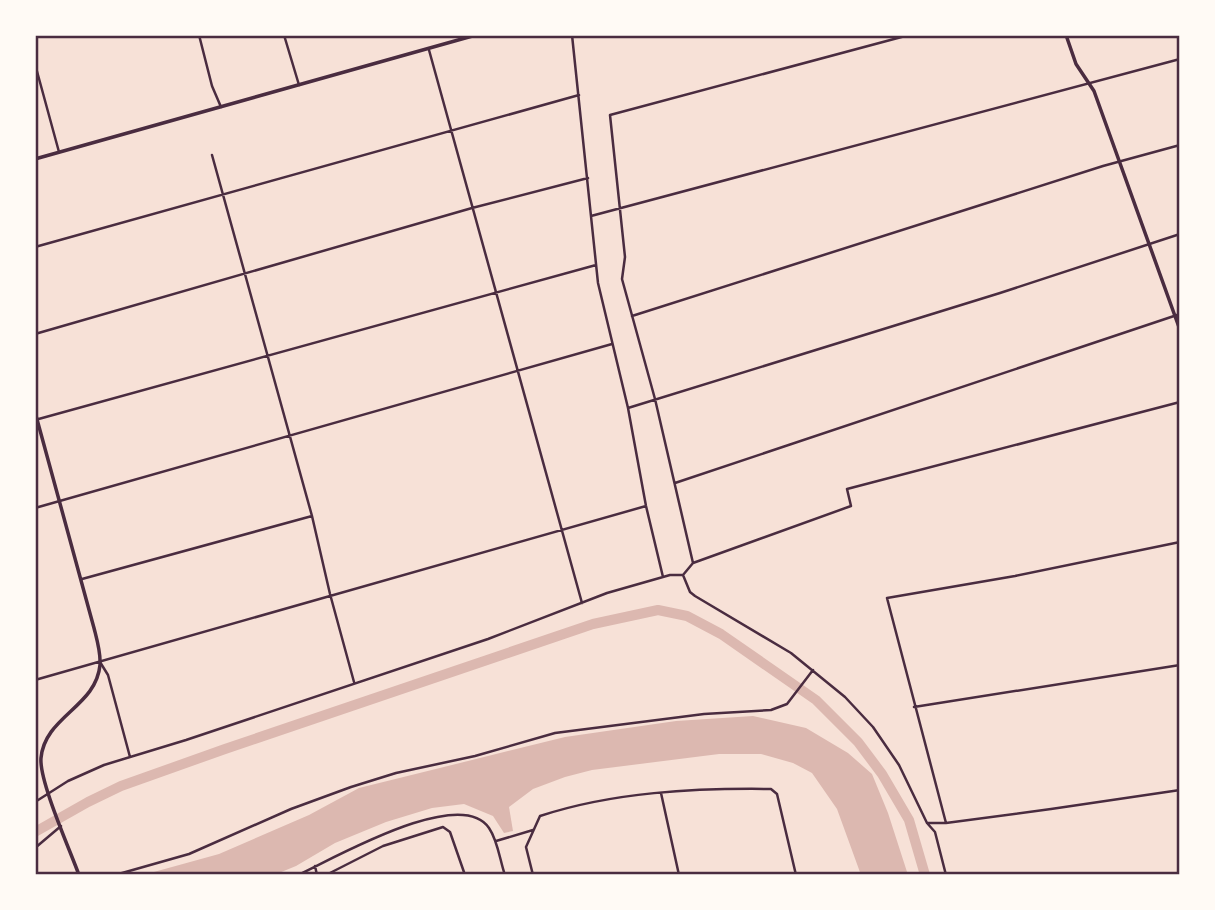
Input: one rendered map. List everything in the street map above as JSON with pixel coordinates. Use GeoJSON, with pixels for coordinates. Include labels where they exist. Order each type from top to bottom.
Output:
{"type":"FeatureCollection","features":[{"type":"Feature","properties":{"kind":"main road"},"geometry":{"type":"LineString","coordinates":[[35,159],[457,38],[476,35]]}},
{"type":"Feature","properties":{"kind":"main road"},"geometry":{"type":"LineString","coordinates":[[1066,35],[1076,64],[1091,84],[1178,315],[1180,330]]}},
{"type":"Feature","properties":{"kind":"main road"},"geometry":{"type":"LineString","coordinates":[[35,412],[81,580],[100,662],[92,690],[55,726],[45,741],[41,764],[79,875]]}},
{"type":"Feature","properties":{"kind":"street"},"geometry":{"type":"LineString","coordinates":[[199,35],[212,86],[221,107]]}},
{"type":"Feature","properties":{"kind":"street"},"geometry":{"type":"LineString","coordinates":[[284,35],[299,85]]}},
{"type":"Feature","properties":{"kind":"street"},"geometry":{"type":"LineString","coordinates":[[572,35],[597,265],[663,577]]}},
{"type":"Feature","properties":{"kind":"street"},"geometry":{"type":"LineString","coordinates":[[693,563],[655,400],[622,279],[625,257],[610,115],[909,35]]}},
{"type":"Feature","properties":{"kind":"street"},"geometry":{"type":"LineString","coordinates":[[429,48],[582,603]]}},
{"type":"Feature","properties":{"kind":"street"},"geometry":{"type":"LineString","coordinates":[[591,216],[1180,59]]}},
{"type":"Feature","properties":{"kind":"street"},"geometry":{"type":"LineString","coordinates":[[35,64],[59,152]]}},
{"type":"Feature","properties":{"kind":"street"},"geometry":{"type":"LineString","coordinates":[[35,247],[579,95]]}},
{"type":"Feature","properties":{"kind":"street"},"geometry":{"type":"LineString","coordinates":[[632,316],[1180,145]]}},
{"type":"Feature","properties":{"kind":"street"},"geometry":{"type":"LineString","coordinates":[[212,155],[312,516],[354,682]]}},
{"type":"Feature","properties":{"kind":"street"},"geometry":{"type":"LineString","coordinates":[[35,334],[472,208],[587,178]]}},
{"type":"Feature","properties":{"kind":"street"},"geometry":{"type":"LineString","coordinates":[[628,408],[1000,293],[1180,234]]}},
{"type":"Feature","properties":{"kind":"street"},"geometry":{"type":"LineString","coordinates":[[36,419],[597,265]]}},
{"type":"Feature","properties":{"kind":"street"},"geometry":{"type":"LineString","coordinates":[[675,484],[1178,315]]}},
{"type":"Feature","properties":{"kind":"street"},"geometry":{"type":"LineString","coordinates":[[35,508],[612,344]]}},
{"type":"Feature","properties":{"kind":"street"},"geometry":{"type":"LineString","coordinates":[[35,802],[68,781],[130,757],[488,639],[582,603],[663,577],[682,575],[693,563],[851,506],[847,489],[1180,402]]}},
{"type":"Feature","properties":{"kind":"street"},"geometry":{"type":"LineString","coordinates":[[35,680],[646,506]]}},
{"type":"Feature","properties":{"kind":"street"},"geometry":{"type":"LineString","coordinates":[[81,580],[312,516]]}},
{"type":"Feature","properties":{"kind":"street"},"geometry":{"type":"LineString","coordinates":[[946,823],[887,598],[1015,576],[1180,542]]}},
{"type":"Feature","properties":{"kind":"street"},"geometry":{"type":"LineString","coordinates":[[682,575],[690,592],[695,596],[779,645],[845,697],[899,765],[927,823],[935,832],[946,875]]}},
{"type":"Feature","properties":{"kind":"street"},"geometry":{"type":"LineString","coordinates":[[100,662],[108,675],[130,757]]}},
{"type":"Feature","properties":{"kind":"street"},"geometry":{"type":"LineString","coordinates":[[914,707],[1180,665]]}},
{"type":"Feature","properties":{"kind":"street"},"geometry":{"type":"LineString","coordinates":[[115,875],[189,854],[292,809],[351,787],[555,733],[704,714],[771,710],[788,704],[813,670]]}},
{"type":"Feature","properties":{"kind":"street"},"geometry":{"type":"LineString","coordinates":[[533,875],[526,847],[542,815],[601,802],[716,788],[774,791],[796,875]]}},
{"type":"Feature","properties":{"kind":"street"},"geometry":{"type":"LineString","coordinates":[[927,823],[946,823],[1180,790]]}},
{"type":"Feature","properties":{"kind":"street"},"geometry":{"type":"LineString","coordinates":[[661,793],[679,875]]}},
{"type":"Feature","properties":{"kind":"street"},"geometry":{"type":"LineString","coordinates":[[298,875],[399,829],[441,816],[468,815],[481,820],[489,828],[505,875]]}},
{"type":"Feature","properties":{"kind":"street"},"geometry":{"type":"LineString","coordinates":[[35,848],[61,826]]}},
{"type":"Feature","properties":{"kind":"street"},"geometry":{"type":"LineString","coordinates":[[326,875],[383,846],[443,827],[450,832],[465,875]]}},
{"type":"Feature","properties":{"kind":"street"},"geometry":{"type":"LineString","coordinates":[[494,841],[533,830]]}},
{"type":"Feature","properties":{"kind":"street"},"geometry":{"type":"LineString","coordinates":[[315,866],[317,875]]}},
{"type":"Feature","properties":{"kind":"shaded area"},"geometry":{"type":"Polygon","coordinates":[[[753,716],[806,728],[848,753],[872,774],[908,875],[861,875],[837,809],[812,773],[793,763],[761,754],[719,754],[592,770],[565,777],[533,789],[509,807],[513,831],[504,833],[493,816],[464,804],[432,808],[386,822],[335,843],[296,866],[274,875],[143,875],[219,854],[309,815],[359,788],[565,737],[676,721],[753,716]]]}},
{"type":"Feature","properties":{"kind":"waterway"},"geometry":{"type":"LineString","coordinates":[[35,832],[121,786],[593,624],[658,610],[687,616],[721,634],[816,700],[858,742],[882,774],[909,820],[925,875]]}}]}
